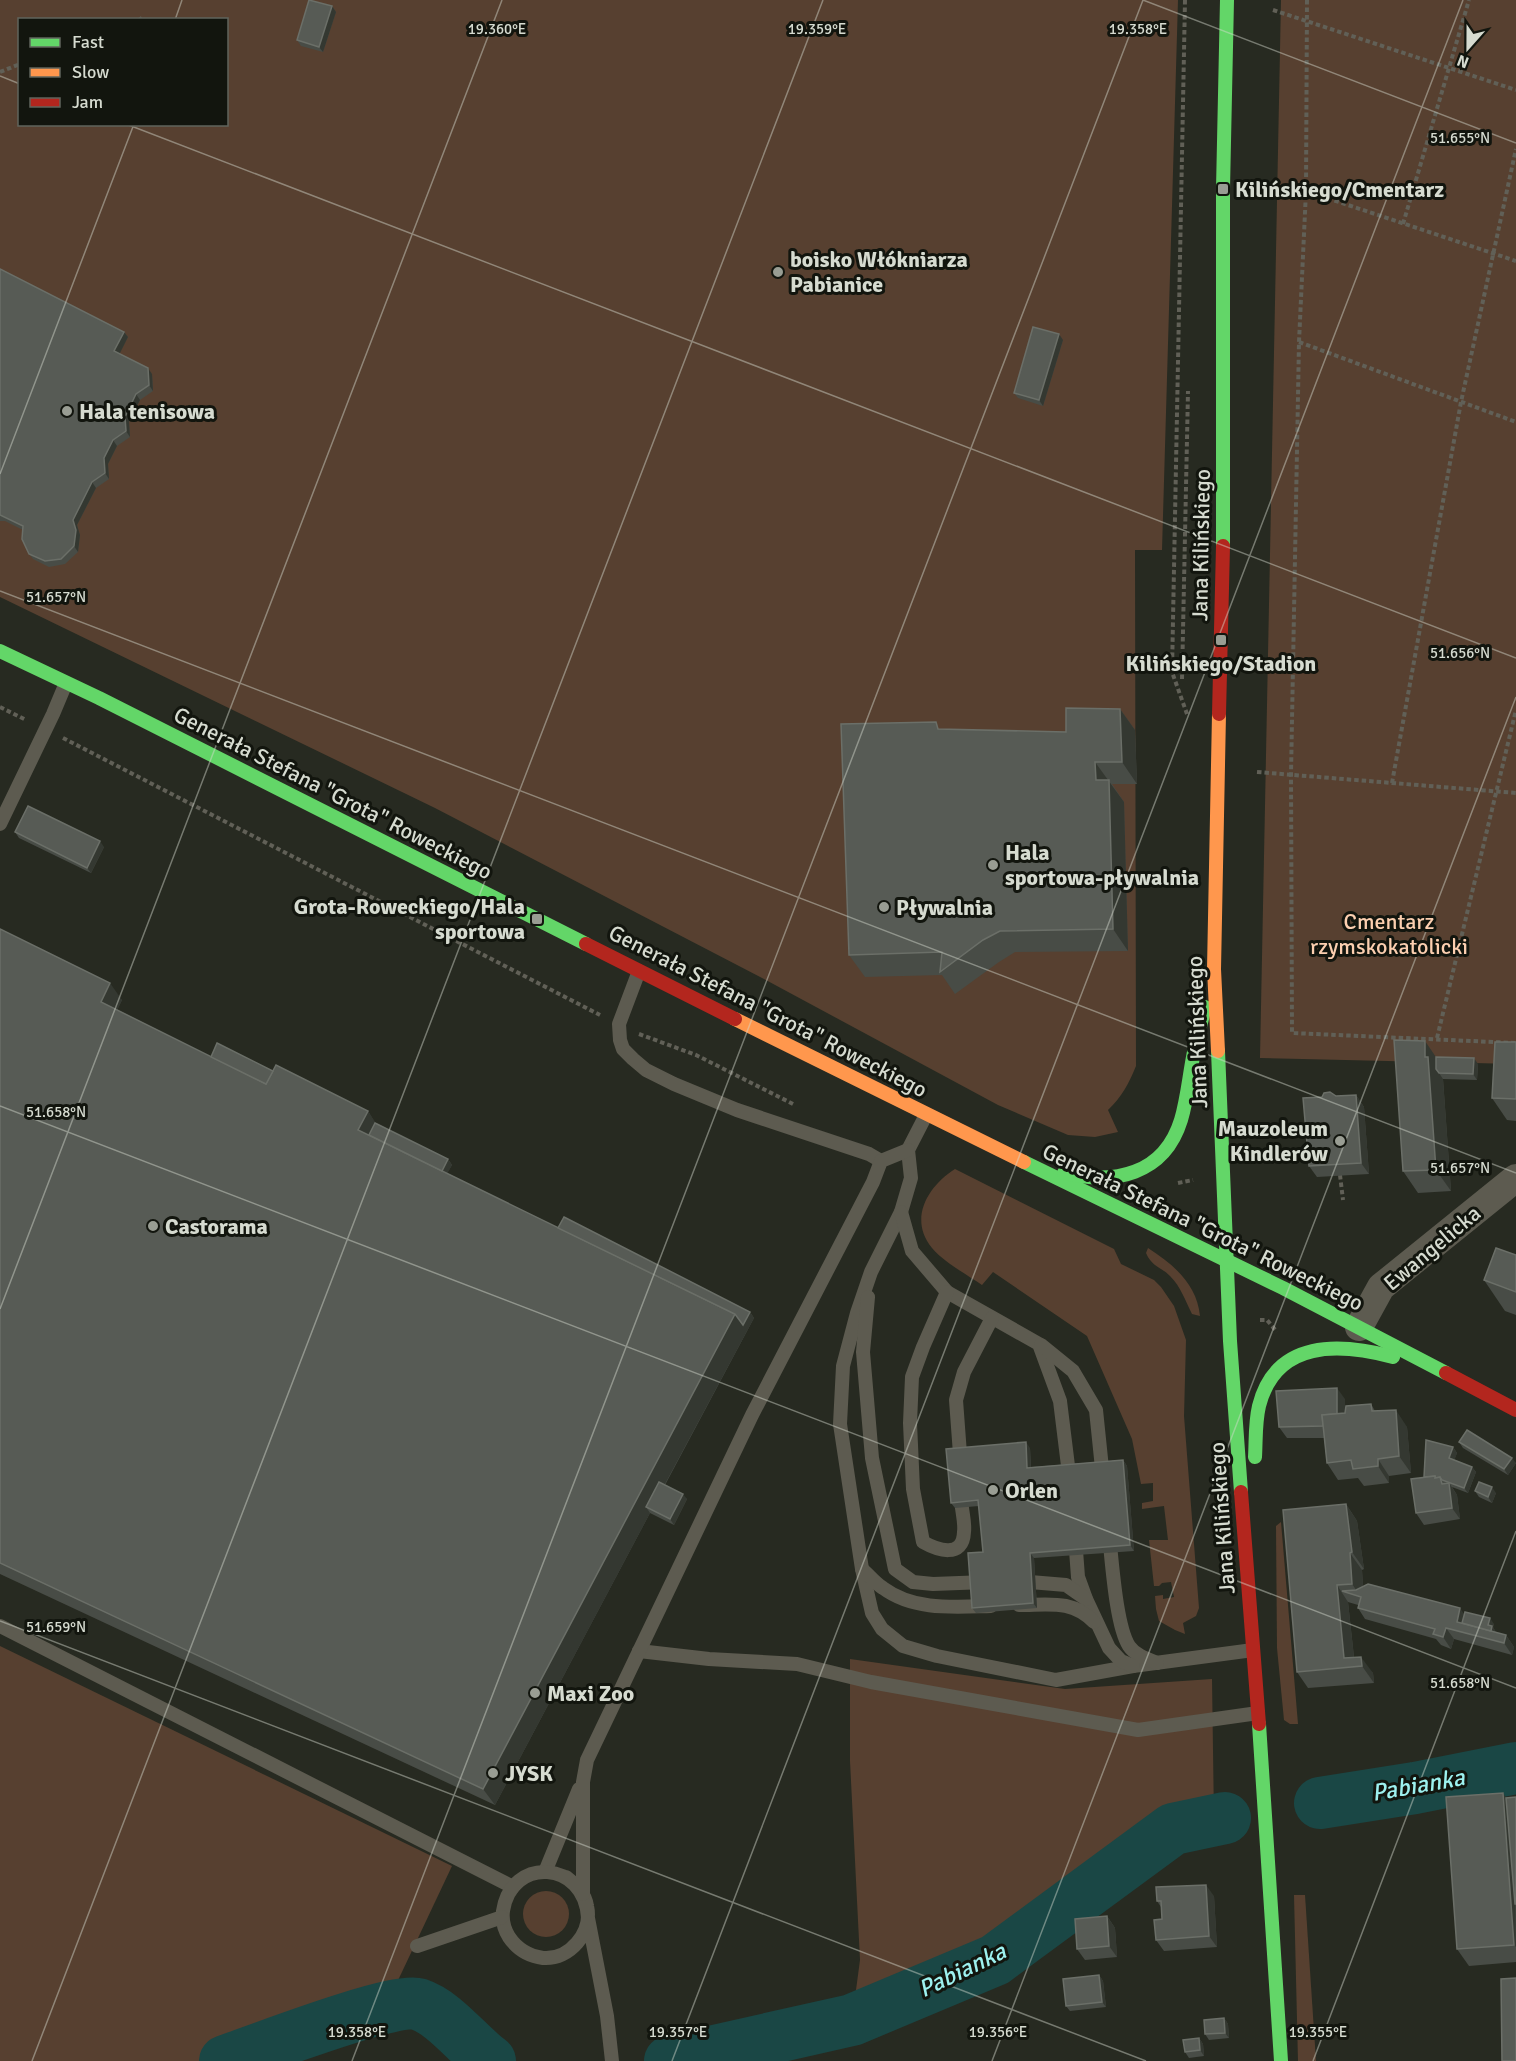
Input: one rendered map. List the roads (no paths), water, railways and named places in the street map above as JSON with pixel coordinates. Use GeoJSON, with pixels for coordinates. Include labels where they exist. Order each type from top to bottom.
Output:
{"type":"FeatureCollection","features":[{"type":"Feature","properties":{"kind":"street","name":"Jana Kilińskiego"},"geometry":{"type":"LineString","coordinates":[[1227,0],[1223,189],[1224,485],[1214,969],[1231,1352],[1264,1790],[1281,2061]]}},
{"type":"Feature","properties":{"kind":"street","name":"Generała Stefana \"Grota\" Roweckiego"},"geometry":{"type":"LineString","coordinates":[[0,651],[926,1115],[1227,1260],[1516,1410]]}},
{"type":"Feature","properties":{"kind":"street"},"geometry":{"type":"LineString","coordinates":[[1011,1156],[1069,1175],[1102,1179],[1132,1173],[1149,1165],[1164,1153],[1172,1141],[1185,1104],[1193,1057],[1214,969]]}},
{"type":"Feature","properties":{"kind":"street","name":"Ewangelicka"},"geometry":{"type":"LineString","coordinates":[[1359,1327],[1381,1287],[1516,1178]]}},
{"type":"Feature","properties":{"kind":"street"},"geometry":{"type":"LineString","coordinates":[[1250,1612],[1256,1422],[1261,1398],[1271,1378],[1296,1355],[1325,1347],[1350,1348],[1399,1358],[1458,1379]]}},
{"type":"Feature","properties":{"kind":"lane"},"geometry":{"type":"LineString","coordinates":[[0,824],[66,683]]}},
{"type":"Feature","properties":{"kind":"lane"},"geometry":{"type":"LineString","coordinates":[[639,970],[619,1024],[620,1040],[623,1049],[646,1070],[737,1110],[868,1154],[881,1161]]}},
{"type":"Feature","properties":{"kind":"lane"},"geometry":{"type":"LineString","coordinates":[[926,1115],[908,1150],[911,1178],[901,1212],[871,1272],[843,1366],[840,1424],[862,1569],[872,1613],[882,1629],[903,1646],[937,1656],[1056,1680],[1133,1666],[1253,1650]]}},
{"type":"Feature","properties":{"kind":"lane"},"geometry":{"type":"LineString","coordinates":[[583,1894],[583,1782],[587,1760],[752,1415],[873,1182],[881,1161],[908,1150]]}},
{"type":"Feature","properties":{"kind":"lane"},"geometry":{"type":"LineString","coordinates":[[901,1212],[912,1251],[946,1292],[1039,1344],[1073,1371],[1096,1410],[1104,1490]]}},
{"type":"Feature","properties":{"kind":"lane"},"geometry":{"type":"LineString","coordinates":[[871,1272],[863,1352],[872,1458],[895,1569],[913,1582],[933,1584],[1027,1580],[1066,1585],[1086,1599]]}},
{"type":"Feature","properties":{"kind":"lane"},"geometry":{"type":"LineString","coordinates":[[946,1292],[912,1377],[910,1423],[913,1489],[923,1542],[937,1550],[948,1552],[959,1546],[965,1535],[962,1508]]}},
{"type":"Feature","properties":{"kind":"lane"},"geometry":{"type":"LineString","coordinates":[[960,1454],[956,1400],[964,1372],[992,1318]]}},
{"type":"Feature","properties":{"kind":"lane"},"geometry":{"type":"LineString","coordinates":[[1039,1344],[1060,1401],[1066,1438],[1071,1501]]}},
{"type":"Feature","properties":{"kind":"lane"},"geometry":{"type":"LineString","coordinates":[[1074,1524],[1078,1577],[1086,1599],[1109,1648],[1121,1661],[1133,1666]]}},
{"type":"Feature","properties":{"kind":"lane"},"geometry":{"type":"LineString","coordinates":[[1107,1525],[1120,1621],[1129,1646],[1141,1656],[1157,1663]]}},
{"type":"Feature","properties":{"kind":"lane"},"geometry":{"type":"LineString","coordinates":[[862,1569],[883,1588],[902,1599],[926,1606],[1064,1605],[1078,1609],[1099,1628]]}},
{"type":"Feature","properties":{"kind":"lane"},"geometry":{"type":"LineString","coordinates":[[0,1626],[513,1887]]}},
{"type":"Feature","properties":{"kind":"lane"},"geometry":{"type":"LineString","coordinates":[[639,1651],[709,1659],[796,1664],[871,1682],[1138,1730],[1258,1713]]}},
{"type":"Feature","properties":{"kind":"lane"},"geometry":{"type":"LineString","coordinates":[[545,1872],[583,1782]]}},
{"type":"Feature","properties":{"kind":"lane"},"geometry":{"type":"LineString","coordinates":[[588,1918],[584,1934],[574,1947],[561,1955],[544,1958],[528,1955],[515,1946],[506,1932],[502,1917],[504,1901],[513,1887],[527,1876],[545,1872],[566,1877],[583,1894],[587,1905],[607,2016],[611,2056]]}},
{"type":"Feature","properties":{"kind":"lane"},"geometry":{"type":"LineString","coordinates":[[417,1946],[502,1917]]}},
{"type":"Feature","properties":{"kind":"waterway","name":"Pabianka"},"geometry":{"type":"LineString","coordinates":[[1320,1803],[1415,1788],[1516,1768]]}},
{"type":"Feature","properties":{"kind":"waterway","name":"Pabianka"},"geometry":{"type":"LineString","coordinates":[[670,2061],[852,2020],[995,1960],[1173,1829],[1225,1818]]}},
{"type":"Feature","properties":{"kind":"waterway","name":"Pabianka"},"geometry":{"type":"LineString","coordinates":[[225,2061],[355,2016],[404,2004],[418,2004],[428,2008],[490,2061]]}},
{"type":"Feature","properties":{"kind":"place","name":"Kilińskiego/Cmentarz"},"geometry":{"type":"Point","coordinates":[1223,189]}},
{"type":"Feature","properties":{"kind":"place","name":"boisko Włókniarza Pabianice"},"geometry":{"type":"Point","coordinates":[778,272]}},
{"type":"Feature","properties":{"kind":"place","name":"Hala tenisowa"},"geometry":{"type":"Point","coordinates":[67,411]}},
{"type":"Feature","properties":{"kind":"place","name":"Kilińskiego/Stadion"},"geometry":{"type":"Point","coordinates":[1221,640]}},
{"type":"Feature","properties":{"kind":"place","name":"Hala sportowa-pływalnia"},"geometry":{"type":"Point","coordinates":[993,865]}},
{"type":"Feature","properties":{"kind":"place","name":"Pływalnia"},"geometry":{"type":"Point","coordinates":[884,907]}},
{"type":"Feature","properties":{"kind":"place","name":"Grota-Roweckiego/Hala sportowa"},"geometry":{"type":"Point","coordinates":[537,919]}},
{"type":"Feature","properties":{"kind":"place","name":"Mauzoleum Kindlerów"},"geometry":{"type":"Point","coordinates":[1340,1141]}},
{"type":"Feature","properties":{"kind":"place","name":"Castorama"},"geometry":{"type":"Point","coordinates":[153,1226]}},
{"type":"Feature","properties":{"kind":"place","name":"Orlen"},"geometry":{"type":"Point","coordinates":[993,1490]}},
{"type":"Feature","properties":{"kind":"place","name":"Maxi Zoo"},"geometry":{"type":"Point","coordinates":[535,1693]}},
{"type":"Feature","properties":{"kind":"place","name":"JYSK"},"geometry":{"type":"Point","coordinates":[493,1773]}},
{"type":"Feature","properties":{"kind":"park label","name":"Cmentarz rzymskokatolicki"},"geometry":{"type":"Point","coordinates":[1389,934]}}]}
